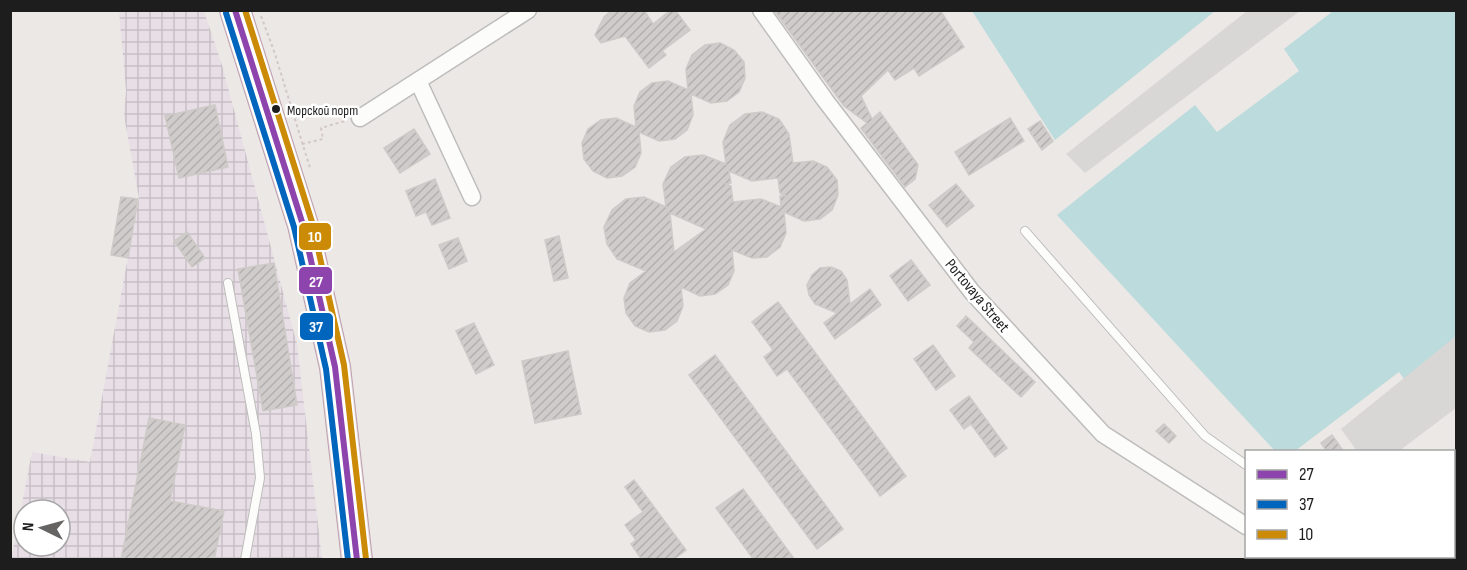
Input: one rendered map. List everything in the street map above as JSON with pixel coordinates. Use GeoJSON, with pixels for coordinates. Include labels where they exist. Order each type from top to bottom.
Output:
{"type":"FeatureCollection","features":[{"type":"Feature","properties":{"kind":"highway"},"geometry":{"type":"LineString","coordinates":[[235,10],[306,236],[334,367],[357,560]]}},
{"type":"Feature","properties":{"kind":"street"},"geometry":{"type":"LineString","coordinates":[[360,118],[528,10]]}},
{"type":"Feature","properties":{"kind":"street","name":"Portovaya Street"},"geometry":{"type":"LineString","coordinates":[[761,10],[825,100],[972,292],[1103,434],[1245,525]]}},
{"type":"Feature","properties":{"kind":"street"},"geometry":{"type":"LineString","coordinates":[[418,81],[472,196]]}},
{"type":"Feature","properties":{"kind":"lane"},"geometry":{"type":"LineString","coordinates":[[1025,231],[1205,436],[1245,464]]}},
{"type":"Feature","properties":{"kind":"lane"},"geometry":{"type":"LineString","coordinates":[[228,283],[256,434],[260,478],[245,560]]}},
{"type":"Feature","properties":{"kind":"path"},"geometry":{"type":"LineString","coordinates":[[302,144],[323,139],[321,128],[360,118]]}},
{"type":"Feature","properties":{"kind":"shaded area"},"geometry":{"type":"Polygon","coordinates":[[[119,11],[204,11],[222,65],[297,344],[322,559],[11,560],[12,555],[12,558],[72,558],[72,498],[23,498],[32,452],[90,462],[139,198],[124,116],[126,91],[119,11]]]}},
{"type":"Feature","properties":{"kind":"water"},"geometry":{"type":"Polygon","coordinates":[[[972,11],[1215,11],[1055,140],[972,11]]]}},
{"type":"Feature","properties":{"kind":"water"},"geometry":{"type":"Polygon","coordinates":[[[1333,11],[1456,11],[1456,349],[1407,383],[1399,372],[1296,450],[1274,450],[1057,215],[1195,105],[1217,132],[1299,71],[1284,49],[1333,11]]]}},
{"type":"Feature","properties":{"kind":"pier"},"geometry":{"type":"Polygon","coordinates":[[[1247,11],[1300,11],[1085,173],[1066,154],[1247,11]]]}},
{"type":"Feature","properties":{"kind":"pier"},"geometry":{"type":"Polygon","coordinates":[[[1456,336],[1456,408],[1400,450],[1356,450],[1341,429],[1456,336]]]}},
{"type":"Feature","properties":{"kind":"building"},"geometry":{"type":"Polygon","coordinates":[[[612,10],[644,10],[653,24],[671,10],[675,10],[690,30],[662,51],[666,55],[649,68],[625,36],[601,43],[595,35],[604,17],[612,10]]]}},
{"type":"Feature","properties":{"kind":"building"},"geometry":{"type":"Polygon","coordinates":[[[774,10],[940,10],[964,47],[919,76],[914,68],[895,80],[888,70],[861,96],[872,119],[880,112],[918,165],[915,179],[905,187],[861,128],[867,123],[844,106],[774,10]]]}},
{"type":"Feature","properties":{"kind":"building"},"geometry":{"type":"Polygon","coordinates":[[[720,43],[734,50],[744,62],[745,78],[739,92],[727,101],[711,103],[691,94],[693,115],[687,130],[675,139],[659,141],[639,132],[641,153],[635,167],[622,176],[607,178],[593,171],[584,159],[582,143],[588,129],[601,120],[616,118],[636,127],[634,106],[640,92],[652,83],[668,81],[688,90],[686,69],[692,55],[705,45],[720,43]]]}},
{"type":"Feature","properties":{"kind":"building"},"geometry":{"type":"Polygon","coordinates":[[[215,105],[228,167],[179,178],[165,116],[215,105]]]}},
{"type":"Feature","properties":{"kind":"building"},"geometry":{"type":"Polygon","coordinates":[[[762,112],[779,119],[789,134],[793,163],[813,161],[827,167],[837,180],[838,195],[832,210],[820,219],[804,221],[784,212],[786,233],[780,247],[767,257],[752,258],[732,250],[734,271],[728,285],[715,294],[700,296],[681,287],[683,306],[677,321],[665,330],[649,332],[635,326],[626,313],[624,298],[630,283],[646,271],[617,259],[607,244],[604,227],[612,210],[626,199],[644,197],[666,207],[663,184],[671,167],[685,157],[703,155],[726,164],[723,142],[730,125],[745,114],[762,112]],[[729,171],[731,183],[726,184],[731,186],[733,202],[761,199],[781,207],[780,196],[786,196],[780,193],[778,178],[752,181],[729,171]],[[670,213],[674,252],[706,229],[670,213]]]}},
{"type":"Feature","properties":{"kind":"building"},"geometry":{"type":"Polygon","coordinates":[[[1010,118],[1024,141],[969,175],[955,152],[1010,118]]]}},
{"type":"Feature","properties":{"kind":"building"},"geometry":{"type":"Polygon","coordinates":[[[1040,121],[1053,141],[1042,150],[1028,129],[1040,121]]]}},
{"type":"Feature","properties":{"kind":"building"},"geometry":{"type":"Polygon","coordinates":[[[414,129],[430,154],[400,173],[384,148],[414,129]]]}},
{"type":"Feature","properties":{"kind":"building"},"geometry":{"type":"Polygon","coordinates":[[[435,179],[450,218],[432,225],[426,212],[416,216],[406,191],[435,179]]]}},
{"type":"Feature","properties":{"kind":"building"},"geometry":{"type":"Polygon","coordinates":[[[956,184],[974,206],[947,227],[929,205],[956,184]]]}},
{"type":"Feature","properties":{"kind":"building"},"geometry":{"type":"Polygon","coordinates":[[[121,197],[138,199],[128,258],[111,255],[121,197]]]}},
{"type":"Feature","properties":{"kind":"building"},"geometry":{"type":"Polygon","coordinates":[[[187,232],[205,258],[192,267],[174,241],[187,232]]]}},
{"type":"Feature","properties":{"kind":"building"},"geometry":{"type":"Polygon","coordinates":[[[559,236],[568,278],[554,281],[545,240],[559,236]]]}},
{"type":"Feature","properties":{"kind":"building"},"geometry":{"type":"Polygon","coordinates":[[[458,238],[467,261],[449,269],[439,245],[458,238]]]}},
{"type":"Feature","properties":{"kind":"building"},"geometry":{"type":"Polygon","coordinates":[[[911,260],[930,285],[908,301],[890,276],[911,260]]]}},
{"type":"Feature","properties":{"kind":"building"},"geometry":{"type":"Polygon","coordinates":[[[274,263],[297,405],[263,411],[238,269],[274,263]]]}},
{"type":"Feature","properties":{"kind":"building"},"geometry":{"type":"Polygon","coordinates":[[[831,267],[841,271],[847,280],[850,304],[870,289],[881,305],[835,339],[824,323],[837,313],[815,304],[809,295],[807,285],[812,275],[820,268],[831,267]]]}},
{"type":"Feature","properties":{"kind":"building"},"geometry":{"type":"Polygon","coordinates":[[[778,302],[906,476],[880,496],[787,369],[777,376],[764,357],[773,350],[752,322],[778,302]]]}},
{"type":"Feature","properties":{"kind":"building"},"geometry":{"type":"Polygon","coordinates":[[[966,316],[1035,382],[1021,397],[969,348],[974,342],[957,326],[966,316]]]}},
{"type":"Feature","properties":{"kind":"building"},"geometry":{"type":"Polygon","coordinates":[[[474,323],[494,365],[476,374],[456,331],[474,323]]]}},
{"type":"Feature","properties":{"kind":"building"},"geometry":{"type":"Polygon","coordinates":[[[933,345],[955,376],[936,390],[914,359],[933,345]]]}},
{"type":"Feature","properties":{"kind":"building"},"geometry":{"type":"Polygon","coordinates":[[[568,351],[581,414],[535,423],[522,361],[568,351]]]}},
{"type":"Feature","properties":{"kind":"building"},"geometry":{"type":"Polygon","coordinates":[[[715,355],[843,529],[817,549],[689,375],[715,355]]]}},
{"type":"Feature","properties":{"kind":"building"},"geometry":{"type":"Polygon","coordinates":[[[969,396],[1007,448],[995,457],[971,424],[964,429],[950,410],[969,396]]]}},
{"type":"Feature","properties":{"kind":"building"},"geometry":{"type":"Polygon","coordinates":[[[149,418],[185,425],[170,501],[224,511],[214,560],[121,560],[149,418]]]}},
{"type":"Feature","properties":{"kind":"building"},"geometry":{"type":"Polygon","coordinates":[[[1164,424],[1176,436],[1169,443],[1156,431],[1164,424]]]}},
{"type":"Feature","properties":{"kind":"building"},"geometry":{"type":"Polygon","coordinates":[[[1332,435],[1343,450],[1326,450],[1321,443],[1332,435]]]}},
{"type":"Feature","properties":{"kind":"building"},"geometry":{"type":"Polygon","coordinates":[[[634,480],[686,550],[673,560],[642,560],[631,544],[636,540],[625,525],[643,512],[625,487],[634,480]]]}},
{"type":"Feature","properties":{"kind":"building"},"geometry":{"type":"Polygon","coordinates":[[[743,489],[795,560],[754,560],[716,508],[743,489]]]}},
{"type":"Feature","properties":{"kind":"transit line","name":"27"},"geometry":{"type":"LineString","coordinates":[[235,10],[303,225],[335,367],[357,560]]}},
{"type":"Feature","properties":{"kind":"transit line","name":"10"},"geometry":{"type":"LineString","coordinates":[[245,10],[312,222],[344,365],[366,559]]}},
{"type":"Feature","properties":{"kind":"transit line","name":"37"},"geometry":{"type":"LineString","coordinates":[[226,13],[294,227],[326,369],[348,560]]}},
{"type":"Feature","properties":{"kind":"place","name":"Морской порт"},"geometry":{"type":"Point","coordinates":[276,109]}}]}
